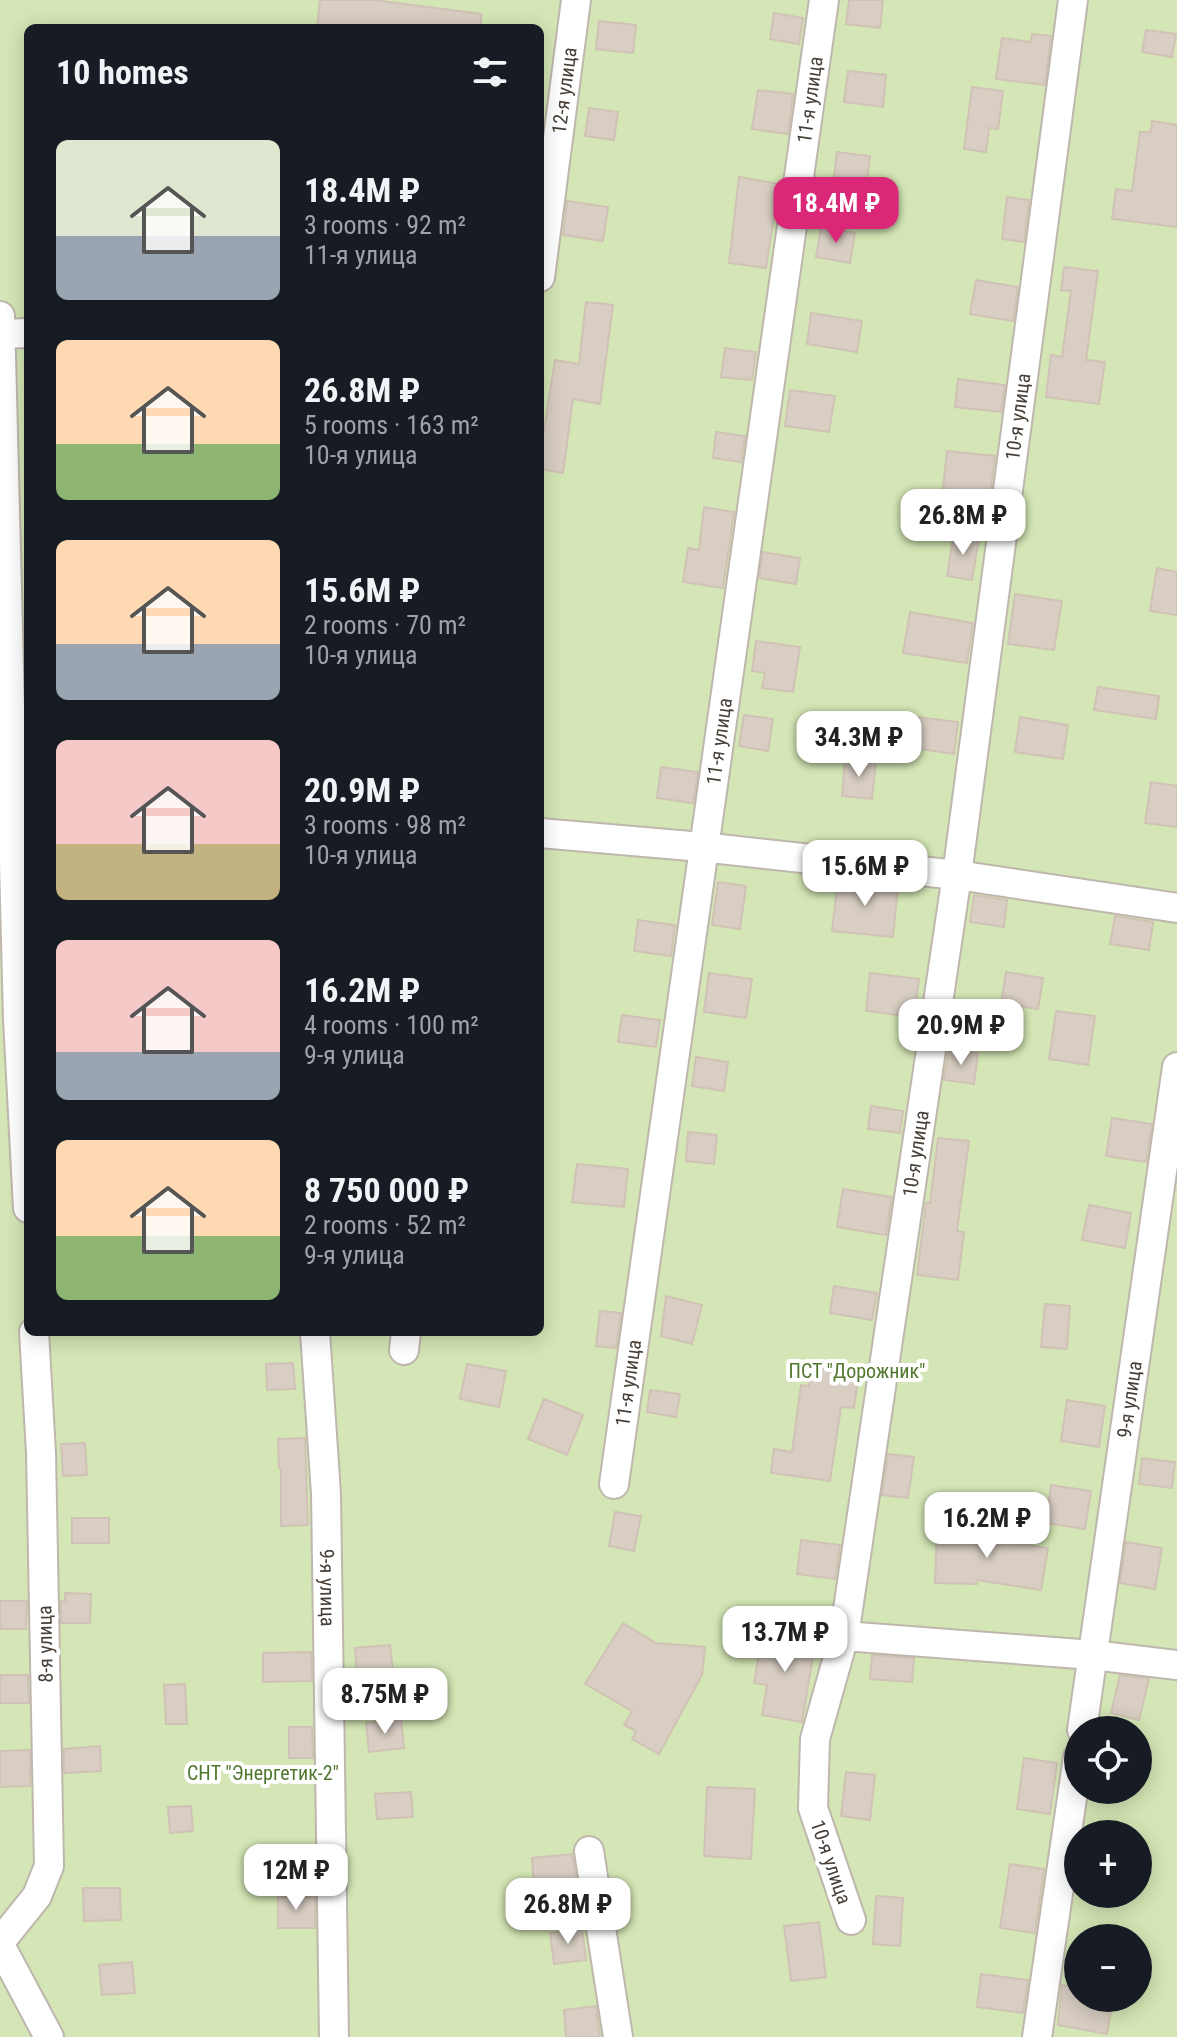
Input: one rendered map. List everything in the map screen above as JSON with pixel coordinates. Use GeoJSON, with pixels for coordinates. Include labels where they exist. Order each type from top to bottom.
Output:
{"type":"FeatureCollection","features":[{"type":"Feature","properties":{"kind":"street","name":"12-я улица"},"geometry":{"type":"LineString","coordinates":[[544,218],[553,84],[576,0]]}},
{"type":"Feature","properties":{"kind":"street","name":"11-я улица"},"geometry":{"type":"LineString","coordinates":[[614,1484],[824,0]]}},
{"type":"Feature","properties":{"kind":"street","name":"10-я улица"},"geometry":{"type":"LineString","coordinates":[[851,1920],[813,1808],[815,1739],[844,1636],[957,875],[1073,0]]}},
{"type":"Feature","properties":{"kind":"street"},"geometry":{"type":"LineString","coordinates":[[0,316],[18,1019],[24,1132]]}},
{"type":"Feature","properties":{"kind":"street"},"geometry":{"type":"LineString","coordinates":[[0,334],[24,333]]}},
{"type":"Feature","properties":{"kind":"street"},"geometry":{"type":"LineString","coordinates":[[544,833],[957,875],[1177,908]]}},
{"type":"Feature","properties":{"kind":"street","name":"9-я улица"},"geometry":{"type":"LineString","coordinates":[[1084,1716],[1177,1067]]}},
{"type":"Feature","properties":{"kind":"street","name":"8-я улица"},"geometry":{"type":"LineString","coordinates":[[0,1943],[37,1896],[49,1866],[41,1453],[34,1336]]}},
{"type":"Feature","properties":{"kind":"street","name":"9-я улица"},"geometry":{"type":"LineString","coordinates":[[315,1336],[326,1494],[334,2037]]}},
{"type":"Feature","properties":{"kind":"street"},"geometry":{"type":"LineString","coordinates":[[844,1636],[1093,1655],[1177,1665]]}},
{"type":"Feature","properties":{"kind":"street"},"geometry":{"type":"LineString","coordinates":[[1037,2037],[1071,1804]]}},
{"type":"Feature","properties":{"kind":"street"},"geometry":{"type":"LineString","coordinates":[[589,1851],[618,2037]]}},
{"type":"Feature","properties":{"kind":"street"},"geometry":{"type":"LineString","coordinates":[[0,1943],[49,2037]]}},
{"type":"Feature","properties":{"kind":"green space","name":"ПСТ \"Дорожник\""},"geometry":{"type":"Polygon","coordinates":[[[0,0],[1177,0],[1177,2037],[0,2037],[0,0]]]}},
{"type":"Feature","properties":{"kind":"building"},"geometry":{"type":"Polygon","coordinates":[[[320,0],[374,0],[481,14],[481,24],[317,24],[320,0]]]}},
{"type":"Feature","properties":{"kind":"building"},"geometry":{"type":"Polygon","coordinates":[[[849,0],[883,0],[880,28],[846,24],[849,0]]]}},
{"type":"Feature","properties":{"kind":"building"},"geometry":{"type":"Polygon","coordinates":[[[774,13],[803,18],[799,44],[770,39],[774,13]]]}},
{"type":"Feature","properties":{"kind":"building"},"geometry":{"type":"Polygon","coordinates":[[[599,21],[636,25],[633,53],[596,49],[599,21]]]}},
{"type":"Feature","properties":{"kind":"building"},"geometry":{"type":"Polygon","coordinates":[[[1146,30],[1176,34],[1172,57],[1142,52],[1146,30]]]}},
{"type":"Feature","properties":{"kind":"building"},"geometry":{"type":"Polygon","coordinates":[[[1032,34],[1051,36],[1045,85],[996,79],[1002,38],[1031,42],[1032,34]]]}},
{"type":"Feature","properties":{"kind":"building"},"geometry":{"type":"Polygon","coordinates":[[[848,71],[886,75],[883,107],[844,102],[848,71]]]}},
{"type":"Feature","properties":{"kind":"building"},"geometry":{"type":"Polygon","coordinates":[[[972,87],[1003,91],[998,129],[989,128],[986,152],[964,149],[972,87]]]}},
{"type":"Feature","properties":{"kind":"building"},"geometry":{"type":"Polygon","coordinates":[[[758,90],[793,94],[788,134],[752,129],[758,90]]]}},
{"type":"Feature","properties":{"kind":"building"},"geometry":{"type":"Polygon","coordinates":[[[589,108],[618,112],[614,140],[585,136],[589,108]]]}},
{"type":"Feature","properties":{"kind":"building"},"geometry":{"type":"Polygon","coordinates":[[[1152,121],[1177,125],[1177,227],[1112,219],[1116,189],[1132,191],[1140,132],[1151,132],[1152,121]]]}},
{"type":"Feature","properties":{"kind":"building"},"geometry":{"type":"Polygon","coordinates":[[[837,152],[870,156],[867,181],[834,177],[837,152]]]}},
{"type":"Feature","properties":{"kind":"building"},"geometry":{"type":"Polygon","coordinates":[[[739,177],[779,184],[766,268],[729,263],[739,177]]]}},
{"type":"Feature","properties":{"kind":"building"},"geometry":{"type":"Polygon","coordinates":[[[1007,197],[1029,200],[1024,242],[1002,239],[1007,197]]]}},
{"type":"Feature","properties":{"kind":"building"},"geometry":{"type":"Polygon","coordinates":[[[567,201],[608,207],[603,241],[563,235],[567,201]]]}},
{"type":"Feature","properties":{"kind":"building"},"geometry":{"type":"Polygon","coordinates":[[[821,227],[855,233],[850,263],[816,257],[821,227]]]}},
{"type":"Feature","properties":{"kind":"building"},"geometry":{"type":"Polygon","coordinates":[[[1064,267],[1098,271],[1086,360],[1105,362],[1099,404],[1046,397],[1051,355],[1062,357],[1071,291],[1061,290],[1064,267]]]}},
{"type":"Feature","properties":{"kind":"building"},"geometry":{"type":"Polygon","coordinates":[[[976,280],[1018,287],[1013,321],[970,314],[976,280]]]}},
{"type":"Feature","properties":{"kind":"building"},"geometry":{"type":"Polygon","coordinates":[[[586,302],[613,305],[600,404],[573,399],[563,473],[544,470],[544,430],[555,360],[579,364],[586,302]]]}},
{"type":"Feature","properties":{"kind":"building"},"geometry":{"type":"Polygon","coordinates":[[[811,313],[862,321],[857,352],[807,344],[811,313]]]}},
{"type":"Feature","properties":{"kind":"building"},"geometry":{"type":"Polygon","coordinates":[[[725,348],[756,352],[752,380],[721,377],[725,348]]]}},
{"type":"Feature","properties":{"kind":"building"},"geometry":{"type":"Polygon","coordinates":[[[958,379],[1005,385],[1001,412],[955,407],[958,379]]]}},
{"type":"Feature","properties":{"kind":"building"},"geometry":{"type":"Polygon","coordinates":[[[790,390],[835,396],[829,432],[785,426],[790,390]]]}},
{"type":"Feature","properties":{"kind":"building"},"geometry":{"type":"Polygon","coordinates":[[[716,432],[745,436],[741,462],[713,458],[716,432]]]}},
{"type":"Feature","properties":{"kind":"building"},"geometry":{"type":"Polygon","coordinates":[[[947,451],[995,456],[990,495],[943,489],[947,451]]]}},
{"type":"Feature","properties":{"kind":"building"},"geometry":{"type":"Polygon","coordinates":[[[704,507],[734,512],[723,588],[683,582],[688,548],[699,550],[704,507]]]}},
{"type":"Feature","properties":{"kind":"building"},"geometry":{"type":"Polygon","coordinates":[[[954,533],[979,538],[972,580],[947,576],[954,533]]]}},
{"type":"Feature","properties":{"kind":"building"},"geometry":{"type":"Polygon","coordinates":[[[763,552],[800,558],[796,584],[759,578],[763,552]]]}},
{"type":"Feature","properties":{"kind":"building"},"geometry":{"type":"Polygon","coordinates":[[[1157,568],[1177,572],[1177,615],[1150,611],[1157,568]]]}},
{"type":"Feature","properties":{"kind":"building"},"geometry":{"type":"Polygon","coordinates":[[[1015,594],[1062,601],[1054,650],[1008,644],[1015,594]]]}},
{"type":"Feature","properties":{"kind":"building"},"geometry":{"type":"Polygon","coordinates":[[[910,612],[973,623],[967,663],[903,653],[910,612]]]}},
{"type":"Feature","properties":{"kind":"building"},"geometry":{"type":"Polygon","coordinates":[[[756,641],[800,647],[793,692],[762,688],[765,673],[752,671],[756,641]]]}},
{"type":"Feature","properties":{"kind":"building"},"geometry":{"type":"Polygon","coordinates":[[[1098,687],[1159,696],[1156,719],[1094,710],[1098,687]]]}},
{"type":"Feature","properties":{"kind":"building"},"geometry":{"type":"Polygon","coordinates":[[[744,715],[773,719],[768,751],[739,746],[744,715]]]}},
{"type":"Feature","properties":{"kind":"building"},"geometry":{"type":"Polygon","coordinates":[[[918,717],[958,722],[954,754],[914,748],[918,717]]]}},
{"type":"Feature","properties":{"kind":"building"},"geometry":{"type":"Polygon","coordinates":[[[1020,717],[1068,725],[1063,759],[1015,752],[1020,717]]]}},
{"type":"Feature","properties":{"kind":"building"},"geometry":{"type":"Polygon","coordinates":[[[845,759],[876,761],[872,799],[842,796],[845,759]]]}},
{"type":"Feature","properties":{"kind":"building"},"geometry":{"type":"Polygon","coordinates":[[[661,767],[698,772],[693,803],[657,798],[661,767]]]}},
{"type":"Feature","properties":{"kind":"building"},"geometry":{"type":"Polygon","coordinates":[[[1151,782],[1177,786],[1177,827],[1145,823],[1151,782]]]}},
{"type":"Feature","properties":{"kind":"building"},"geometry":{"type":"Polygon","coordinates":[[[838,879],[898,886],[893,937],[832,931],[838,879]]]}},
{"type":"Feature","properties":{"kind":"building"},"geometry":{"type":"Polygon","coordinates":[[[718,882],[746,886],[740,929],[712,925],[718,882]]]}},
{"type":"Feature","properties":{"kind":"building"},"geometry":{"type":"Polygon","coordinates":[[[974,895],[1007,900],[1004,927],[970,922],[974,895]]]}},
{"type":"Feature","properties":{"kind":"building"},"geometry":{"type":"Polygon","coordinates":[[[1115,916],[1153,922],[1149,950],[1110,944],[1115,916]]]}},
{"type":"Feature","properties":{"kind":"building"},"geometry":{"type":"Polygon","coordinates":[[[638,920],[675,925],[671,956],[634,951],[638,920]]]}},
{"type":"Feature","properties":{"kind":"building"},"geometry":{"type":"Polygon","coordinates":[[[1006,972],[1043,978],[1038,1009],[1001,1003],[1006,972]]]}},
{"type":"Feature","properties":{"kind":"building"},"geometry":{"type":"Polygon","coordinates":[[[709,973],[752,979],[746,1018],[704,1012],[709,973]]]}},
{"type":"Feature","properties":{"kind":"building"},"geometry":{"type":"Polygon","coordinates":[[[870,973],[919,979],[914,1017],[866,1011],[870,973]]]}},
{"type":"Feature","properties":{"kind":"building"},"geometry":{"type":"Polygon","coordinates":[[[1056,1011],[1095,1016],[1088,1065],[1049,1059],[1056,1011]]]}},
{"type":"Feature","properties":{"kind":"building"},"geometry":{"type":"Polygon","coordinates":[[[622,1015],[660,1020],[656,1047],[618,1042],[622,1015]]]}},
{"type":"Feature","properties":{"kind":"building"},"geometry":{"type":"Polygon","coordinates":[[[949,1049],[978,1053],[974,1084],[944,1080],[949,1049]]]}},
{"type":"Feature","properties":{"kind":"building"},"geometry":{"type":"Polygon","coordinates":[[[696,1057],[728,1062],[724,1091],[692,1086],[696,1057]]]}},
{"type":"Feature","properties":{"kind":"building"},"geometry":{"type":"Polygon","coordinates":[[[871,1106],[903,1111],[900,1133],[868,1129],[871,1106]]]}},
{"type":"Feature","properties":{"kind":"building"},"geometry":{"type":"Polygon","coordinates":[[[1112,1118],[1152,1124],[1146,1162],[1106,1156],[1112,1118]]]}},
{"type":"Feature","properties":{"kind":"building"},"geometry":{"type":"Polygon","coordinates":[[[688,1132],[717,1135],[714,1164],[686,1161],[688,1132]]]}},
{"type":"Feature","properties":{"kind":"building"},"geometry":{"type":"Polygon","coordinates":[[[938,1138],[969,1141],[957,1231],[964,1232],[958,1280],[917,1275],[938,1138]]]}},
{"type":"Feature","properties":{"kind":"building"},"geometry":{"type":"Polygon","coordinates":[[[577,1164],[628,1169],[624,1207],[572,1202],[577,1164]]]}},
{"type":"Feature","properties":{"kind":"building"},"geometry":{"type":"Polygon","coordinates":[[[843,1189],[892,1197],[886,1235],[837,1227],[843,1189]]]}},
{"type":"Feature","properties":{"kind":"building"},"geometry":{"type":"Polygon","coordinates":[[[1089,1205],[1131,1213],[1125,1248],[1082,1240],[1089,1205]]]}},
{"type":"Feature","properties":{"kind":"building"},"geometry":{"type":"Polygon","coordinates":[[[834,1286],[877,1293],[872,1320],[830,1313],[834,1286]]]}},
{"type":"Feature","properties":{"kind":"building"},"geometry":{"type":"Polygon","coordinates":[[[666,1296],[702,1305],[692,1344],[661,1336],[666,1296]]]}},
{"type":"Feature","properties":{"kind":"building"},"geometry":{"type":"Polygon","coordinates":[[[1045,1304],[1070,1306],[1067,1349],[1041,1347],[1045,1304]]]}},
{"type":"Feature","properties":{"kind":"building"},"geometry":{"type":"Polygon","coordinates":[[[600,1311],[621,1313],[616,1348],[596,1346],[600,1311]]]}},
{"type":"Feature","properties":{"kind":"building"},"geometry":{"type":"Polygon","coordinates":[[[293,1363],[295,1389],[267,1390],[266,1364],[293,1363]]]}},
{"type":"Feature","properties":{"kind":"building"},"geometry":{"type":"Polygon","coordinates":[[[467,1364],[506,1371],[499,1407],[460,1399],[467,1364]]]}},
{"type":"Feature","properties":{"kind":"building"},"geometry":{"type":"Polygon","coordinates":[[[812,1366],[859,1372],[854,1408],[841,1407],[830,1481],[771,1473],[774,1449],[792,1452],[801,1385],[809,1386],[812,1366]]]}},
{"type":"Feature","properties":{"kind":"building"},"geometry":{"type":"Polygon","coordinates":[[[650,1390],[680,1394],[676,1417],[647,1412],[650,1390]]]}},
{"type":"Feature","properties":{"kind":"building"},"geometry":{"type":"Polygon","coordinates":[[[544,1399],[583,1415],[567,1455],[528,1439],[544,1399]]]}},
{"type":"Feature","properties":{"kind":"building"},"geometry":{"type":"Polygon","coordinates":[[[1067,1400],[1105,1406],[1099,1447],[1061,1441],[1067,1400]]]}},
{"type":"Feature","properties":{"kind":"building"},"geometry":{"type":"Polygon","coordinates":[[[305,1438],[308,1525],[281,1526],[278,1439],[305,1438]]]}},
{"type":"Feature","properties":{"kind":"building"},"geometry":{"type":"Polygon","coordinates":[[[85,1443],[87,1475],[63,1476],[61,1444],[85,1443]]]}},
{"type":"Feature","properties":{"kind":"building"},"geometry":{"type":"Polygon","coordinates":[[[888,1454],[914,1457],[908,1498],[882,1495],[888,1454]]]}},
{"type":"Feature","properties":{"kind":"building"},"geometry":{"type":"Polygon","coordinates":[[[1142,1458],[1175,1462],[1172,1488],[1139,1484],[1142,1458]]]}},
{"type":"Feature","properties":{"kind":"building"},"geometry":{"type":"Polygon","coordinates":[[[1051,1485],[1091,1491],[1085,1529],[1046,1523],[1051,1485]]]}},
{"type":"Feature","properties":{"kind":"building"},"geometry":{"type":"Polygon","coordinates":[[[615,1512],[641,1516],[634,1551],[609,1546],[615,1512]]]}},
{"type":"Feature","properties":{"kind":"building"},"geometry":{"type":"Polygon","coordinates":[[[72,1518],[109,1518],[109,1543],[72,1543],[72,1518]]]}},
{"type":"Feature","properties":{"kind":"building"},"geometry":{"type":"Polygon","coordinates":[[[937,1528],[979,1529],[978,1538],[1048,1548],[1041,1590],[977,1580],[977,1584],[935,1583],[937,1528]]]}},
{"type":"Feature","properties":{"kind":"building"},"geometry":{"type":"Polygon","coordinates":[[[801,1540],[840,1545],[835,1579],[797,1574],[801,1540]]]}},
{"type":"Feature","properties":{"kind":"building"},"geometry":{"type":"Polygon","coordinates":[[[1126,1542],[1162,1548],[1155,1589],[1120,1583],[1126,1542]]]}},
{"type":"Feature","properties":{"kind":"building"},"geometry":{"type":"Polygon","coordinates":[[[65,1593],[91,1594],[90,1623],[61,1623],[61,1601],[65,1601],[65,1593]]]}},
{"type":"Feature","properties":{"kind":"building"},"geometry":{"type":"Polygon","coordinates":[[[0,1601],[27,1601],[26,1629],[0,1629],[0,1601]]]}},
{"type":"Feature","properties":{"kind":"building"},"geometry":{"type":"Polygon","coordinates":[[[623,1623],[656,1643],[705,1647],[702,1675],[659,1754],[632,1739],[636,1731],[624,1725],[632,1711],[585,1684],[623,1623]]]}},
{"type":"Feature","properties":{"kind":"building"},"geometry":{"type":"Polygon","coordinates":[[[763,1630],[816,1639],[802,1722],[762,1715],[767,1685],[754,1683],[763,1630]]]}},
{"type":"Feature","properties":{"kind":"building"},"geometry":{"type":"Polygon","coordinates":[[[390,1645],[393,1672],[357,1675],[355,1648],[390,1645]]]}},
{"type":"Feature","properties":{"kind":"building"},"geometry":{"type":"Polygon","coordinates":[[[311,1652],[312,1681],[263,1682],[263,1653],[311,1652]]]}},
{"type":"Feature","properties":{"kind":"building"},"geometry":{"type":"Polygon","coordinates":[[[872,1655],[914,1658],[912,1682],[870,1679],[872,1655]]]}},
{"type":"Feature","properties":{"kind":"building"},"geometry":{"type":"Polygon","coordinates":[[[0,1675],[28,1675],[29,1703],[0,1703],[0,1675]]]}},
{"type":"Feature","properties":{"kind":"building"},"geometry":{"type":"Polygon","coordinates":[[[1120,1675],[1149,1679],[1140,1716],[1111,1713],[1120,1675]]]}},
{"type":"Feature","properties":{"kind":"building"},"geometry":{"type":"Polygon","coordinates":[[[185,1684],[187,1724],[166,1724],[164,1685],[185,1684]]]}},
{"type":"Feature","properties":{"kind":"building"},"geometry":{"type":"Polygon","coordinates":[[[401,1719],[404,1748],[369,1752],[366,1723],[401,1719]]]}},
{"type":"Feature","properties":{"kind":"building"},"geometry":{"type":"Polygon","coordinates":[[[289,1727],[312,1727],[313,1758],[289,1758],[289,1727]]]}},
{"type":"Feature","properties":{"kind":"building"},"geometry":{"type":"Polygon","coordinates":[[[100,1746],[101,1771],[64,1773],[64,1749],[100,1746]]]}},
{"type":"Feature","properties":{"kind":"building"},"geometry":{"type":"Polygon","coordinates":[[[30,1750],[30,1786],[0,1787],[0,1751],[30,1750]]]}},
{"type":"Feature","properties":{"kind":"building"},"geometry":{"type":"Polygon","coordinates":[[[1024,1758],[1057,1763],[1050,1814],[1017,1809],[1024,1758]]]}},
{"type":"Feature","properties":{"kind":"building"},"geometry":{"type":"Polygon","coordinates":[[[846,1772],[875,1775],[870,1820],[841,1816],[846,1772]]]}},
{"type":"Feature","properties":{"kind":"building"},"geometry":{"type":"Polygon","coordinates":[[[707,1787],[755,1789],[751,1859],[704,1856],[707,1787]]]}},
{"type":"Feature","properties":{"kind":"building"},"geometry":{"type":"Polygon","coordinates":[[[411,1792],[413,1817],[377,1819],[375,1794],[411,1792]]]}},
{"type":"Feature","properties":{"kind":"building"},"geometry":{"type":"Polygon","coordinates":[[[191,1806],[193,1831],[170,1833],[168,1807],[191,1806]]]}},
{"type":"Feature","properties":{"kind":"building"},"geometry":{"type":"Polygon","coordinates":[[[572,1854],[577,1883],[534,1888],[532,1858],[572,1854]]]}},
{"type":"Feature","properties":{"kind":"building"},"geometry":{"type":"Polygon","coordinates":[[[1010,1864],[1044,1869],[1035,1933],[1000,1928],[1010,1864]]]}},
{"type":"Feature","properties":{"kind":"building"},"geometry":{"type":"Polygon","coordinates":[[[83,1888],[120,1888],[121,1920],[84,1921],[83,1888]]]}},
{"type":"Feature","properties":{"kind":"building"},"geometry":{"type":"Polygon","coordinates":[[[876,1896],[903,1898],[900,1946],[873,1944],[876,1896]]]}},
{"type":"Feature","properties":{"kind":"building"},"geometry":{"type":"Polygon","coordinates":[[[278,1897],[315,1897],[315,1928],[278,1928],[278,1897]]]}},
{"type":"Feature","properties":{"kind":"building"},"geometry":{"type":"Polygon","coordinates":[[[819,1922],[826,1977],[791,1981],[784,1926],[819,1922]]]}},
{"type":"Feature","properties":{"kind":"building"},"geometry":{"type":"Polygon","coordinates":[[[582,1929],[586,1960],[554,1964],[550,1933],[582,1929]]]}},
{"type":"Feature","properties":{"kind":"building"},"geometry":{"type":"Polygon","coordinates":[[[132,1962],[135,1993],[102,1995],[99,1965],[132,1962]]]}},
{"type":"Feature","properties":{"kind":"building"},"geometry":{"type":"Polygon","coordinates":[[[981,1974],[1028,1980],[1023,2013],[977,2007],[981,1974]]]}},
{"type":"Feature","properties":{"kind":"building"},"geometry":{"type":"Polygon","coordinates":[[[1062,1985],[1064,2012],[1111,2012],[1107,2034],[1058,2025],[1062,1985]]]}},
{"type":"Feature","properties":{"kind":"building"},"geometry":{"type":"Polygon","coordinates":[[[596,2006],[600,2037],[566,2037],[564,2010],[596,2006]]]}},
{"type":"Feature","properties":{"kind":"park label","name":"СHТ \"Энергетик-2\""},"geometry":{"type":"Point","coordinates":[263,1773]}}]}
